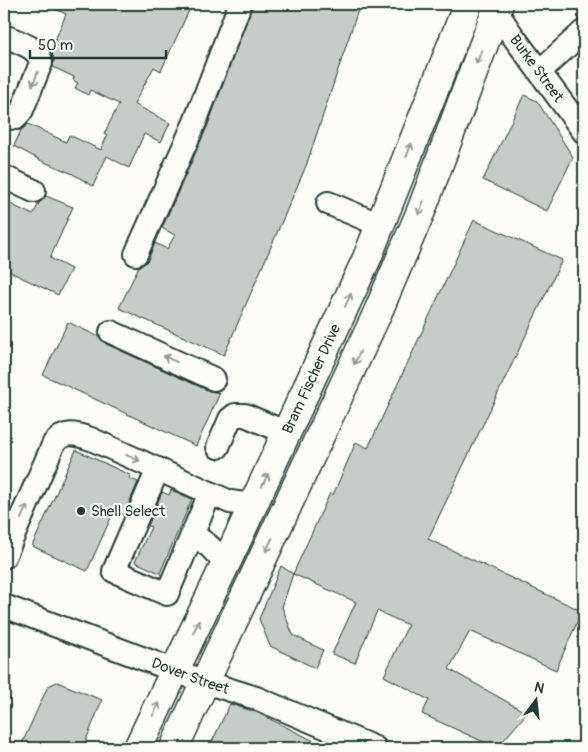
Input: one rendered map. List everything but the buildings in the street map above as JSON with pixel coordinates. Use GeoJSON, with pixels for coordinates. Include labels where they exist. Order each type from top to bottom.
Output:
{"type":"FeatureCollection","features":[{"type":"Feature","properties":{"kind":"main road","name":"Bram Fischer Drive"},"geometry":{"type":"LineString","coordinates":[[138,748],[253,506],[363,267],[418,125],[468,4]]}},
{"type":"Feature","properties":{"kind":"main road"},"geometry":{"type":"LineString","coordinates":[[174,748],[377,314],[421,211],[496,6]]}},
{"type":"Feature","properties":{"kind":"street"},"geometry":{"type":"LineString","coordinates":[[136,254],[194,122],[240,4]]}},
{"type":"Feature","properties":{"kind":"street","name":"Burke Street"},"geometry":{"type":"LineString","coordinates":[[496,6],[513,36],[584,132]]}},
{"type":"Feature","properties":{"kind":"street"},"geometry":{"type":"LineString","coordinates":[[540,70],[584,31]]}},
{"type":"Feature","properties":{"kind":"street"},"geometry":{"type":"LineString","coordinates":[[4,36],[36,51],[40,56],[41,63],[22,110],[16,118],[4,117]]}},
{"type":"Feature","properties":{"kind":"street"},"geometry":{"type":"LineString","coordinates":[[4,177],[34,191]]}},
{"type":"Feature","properties":{"kind":"street"},"geometry":{"type":"LineString","coordinates":[[328,203],[380,225]]}},
{"type":"Feature","properties":{"kind":"street"},"geometry":{"type":"LineString","coordinates":[[111,332],[214,379]]}},
{"type":"Feature","properties":{"kind":"street"},"geometry":{"type":"LineString","coordinates":[[218,447],[230,419],[235,415],[245,415],[286,433]]}},
{"type":"Feature","properties":{"kind":"street"},"geometry":{"type":"LineString","coordinates":[[4,557],[54,443],[66,434],[75,434],[91,439],[230,502],[253,506]]}},
{"type":"Feature","properties":{"kind":"street"},"geometry":{"type":"LineString","coordinates":[[158,469],[114,571],[167,594],[210,493]]}},
{"type":"Feature","properties":{"kind":"street"},"geometry":{"type":"LineString","coordinates":[[193,534],[209,546],[226,563]]}},
{"type":"Feature","properties":{"kind":"street","name":"Dover Street"},"geometry":{"type":"LineString","coordinates":[[4,606],[205,682],[256,698],[374,748]]}},
{"type":"Feature","properties":{"kind":"place","name":"Shell Select"},"geometry":{"type":"Point","coordinates":[81,511]}}]}
